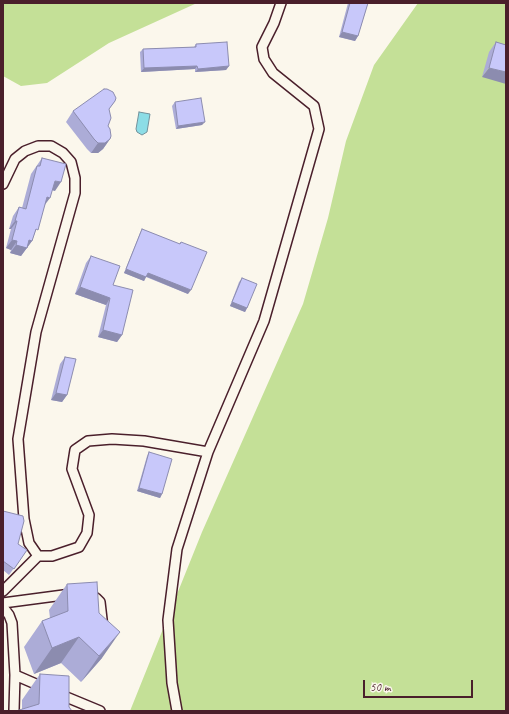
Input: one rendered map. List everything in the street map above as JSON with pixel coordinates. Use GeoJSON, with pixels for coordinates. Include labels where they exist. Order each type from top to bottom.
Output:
{"type":"FeatureCollection","features":[{"type":"Feature","properties":{"kind":"lane"},"geometry":{"type":"LineString","coordinates":[[177,711],[172,682],[168,620],[177,549],[208,452],[264,320],[320,129],[314,106],[273,73],[264,59],[262,47],[274,23],[281,3]]}},
{"type":"Feature","properties":{"kind":"lane"},"geometry":{"type":"LineString","coordinates":[[3,184],[15,159],[25,151],[38,146],[51,146],[63,153],[71,162],[75,178],[75,193],[36,332],[18,439],[24,519],[29,543],[38,556]]}},
{"type":"Feature","properties":{"kind":"lane"},"geometry":{"type":"LineString","coordinates":[[3,591],[38,556],[52,556],[79,547],[87,533],[88,516],[72,469],[75,450],[88,441],[112,439],[144,441],[208,452]]}},
{"type":"Feature","properties":{"kind":"lane"},"geometry":{"type":"LineString","coordinates":[[3,603],[78,593],[91,594],[100,602],[103,628]]}},
{"type":"Feature","properties":{"kind":"lane"},"geometry":{"type":"LineString","coordinates":[[3,607],[9,615],[12,623],[15,675],[14,710]]}},
{"type":"Feature","properties":{"kind":"lane"},"geometry":{"type":"LineString","coordinates":[[15,675],[100,711]]}},
{"type":"Feature","properties":{"kind":"green space"},"geometry":{"type":"Polygon","coordinates":[[[3,3],[197,3],[109,43],[47,83],[21,86],[3,76],[3,3]]]}},
{"type":"Feature","properties":{"kind":"green space"},"geometry":{"type":"Polygon","coordinates":[[[418,3],[506,3],[506,711],[130,711],[202,532],[303,304],[328,218],[346,141],[374,65],[418,3]]]}},
{"type":"Feature","properties":{"kind":"water"},"geometry":{"type":"Polygon","coordinates":[[[139,112],[150,114],[147,132],[142,135],[137,132],[136,129],[139,112]]]}},
{"type":"Feature","properties":{"kind":"building"},"geometry":{"type":"Polygon","coordinates":[[[350,3],[368,3],[358,36],[342,32],[350,3]]]}},
{"type":"Feature","properties":{"kind":"building"},"geometry":{"type":"Polygon","coordinates":[[[227,42],[229,66],[198,69],[197,66],[144,68],[143,49],[196,47],[196,44],[227,42]]]}},
{"type":"Feature","properties":{"kind":"building"},"geometry":{"type":"Polygon","coordinates":[[[496,42],[506,45],[506,72],[489,68],[496,42]]]}},
{"type":"Feature","properties":{"kind":"building"},"geometry":{"type":"Polygon","coordinates":[[[104,89],[113,92],[116,98],[109,109],[111,118],[108,126],[110,129],[110,139],[105,143],[98,143],[73,111],[104,89]]]}},
{"type":"Feature","properties":{"kind":"building"},"geometry":{"type":"Polygon","coordinates":[[[201,98],[205,122],[178,126],[175,102],[201,98]]]}},
{"type":"Feature","properties":{"kind":"building"},"geometry":{"type":"Polygon","coordinates":[[[42,158],[66,164],[61,182],[55,181],[50,198],[47,197],[38,230],[36,229],[32,241],[29,240],[27,248],[16,245],[17,241],[12,240],[17,221],[15,221],[19,207],[26,209],[37,166],[40,166],[42,158]]]}},
{"type":"Feature","properties":{"kind":"building"},"geometry":{"type":"Polygon","coordinates":[[[142,229],[180,244],[181,242],[207,252],[191,290],[148,273],[146,277],[126,269],[142,229]]]}},
{"type":"Feature","properties":{"kind":"building"},"geometry":{"type":"Polygon","coordinates":[[[91,256],[120,266],[113,285],[133,290],[122,335],[103,330],[110,298],[80,287],[91,256]]]}},
{"type":"Feature","properties":{"kind":"building"},"geometry":{"type":"Polygon","coordinates":[[[242,278],[257,284],[247,308],[232,302],[242,278]]]}},
{"type":"Feature","properties":{"kind":"building"},"geometry":{"type":"Polygon","coordinates":[[[65,357],[76,359],[67,395],[56,393],[65,357]]]}},
{"type":"Feature","properties":{"kind":"building"},"geometry":{"type":"Polygon","coordinates":[[[149,452],[172,459],[162,494],[139,488],[149,452]]]}},
{"type":"Feature","properties":{"kind":"building"},"geometry":{"type":"Polygon","coordinates":[[[3,511],[23,516],[24,521],[18,544],[27,550],[14,569],[3,561],[3,511]]]}},
{"type":"Feature","properties":{"kind":"building"},"geometry":{"type":"Polygon","coordinates":[[[97,582],[99,613],[120,632],[99,656],[79,637],[52,648],[42,621],[68,611],[67,584],[97,582]]]}},
{"type":"Feature","properties":{"kind":"building"},"geometry":{"type":"Polygon","coordinates":[[[40,674],[69,676],[69,707],[72,711],[16,711],[39,704],[40,674]]]}}]}
